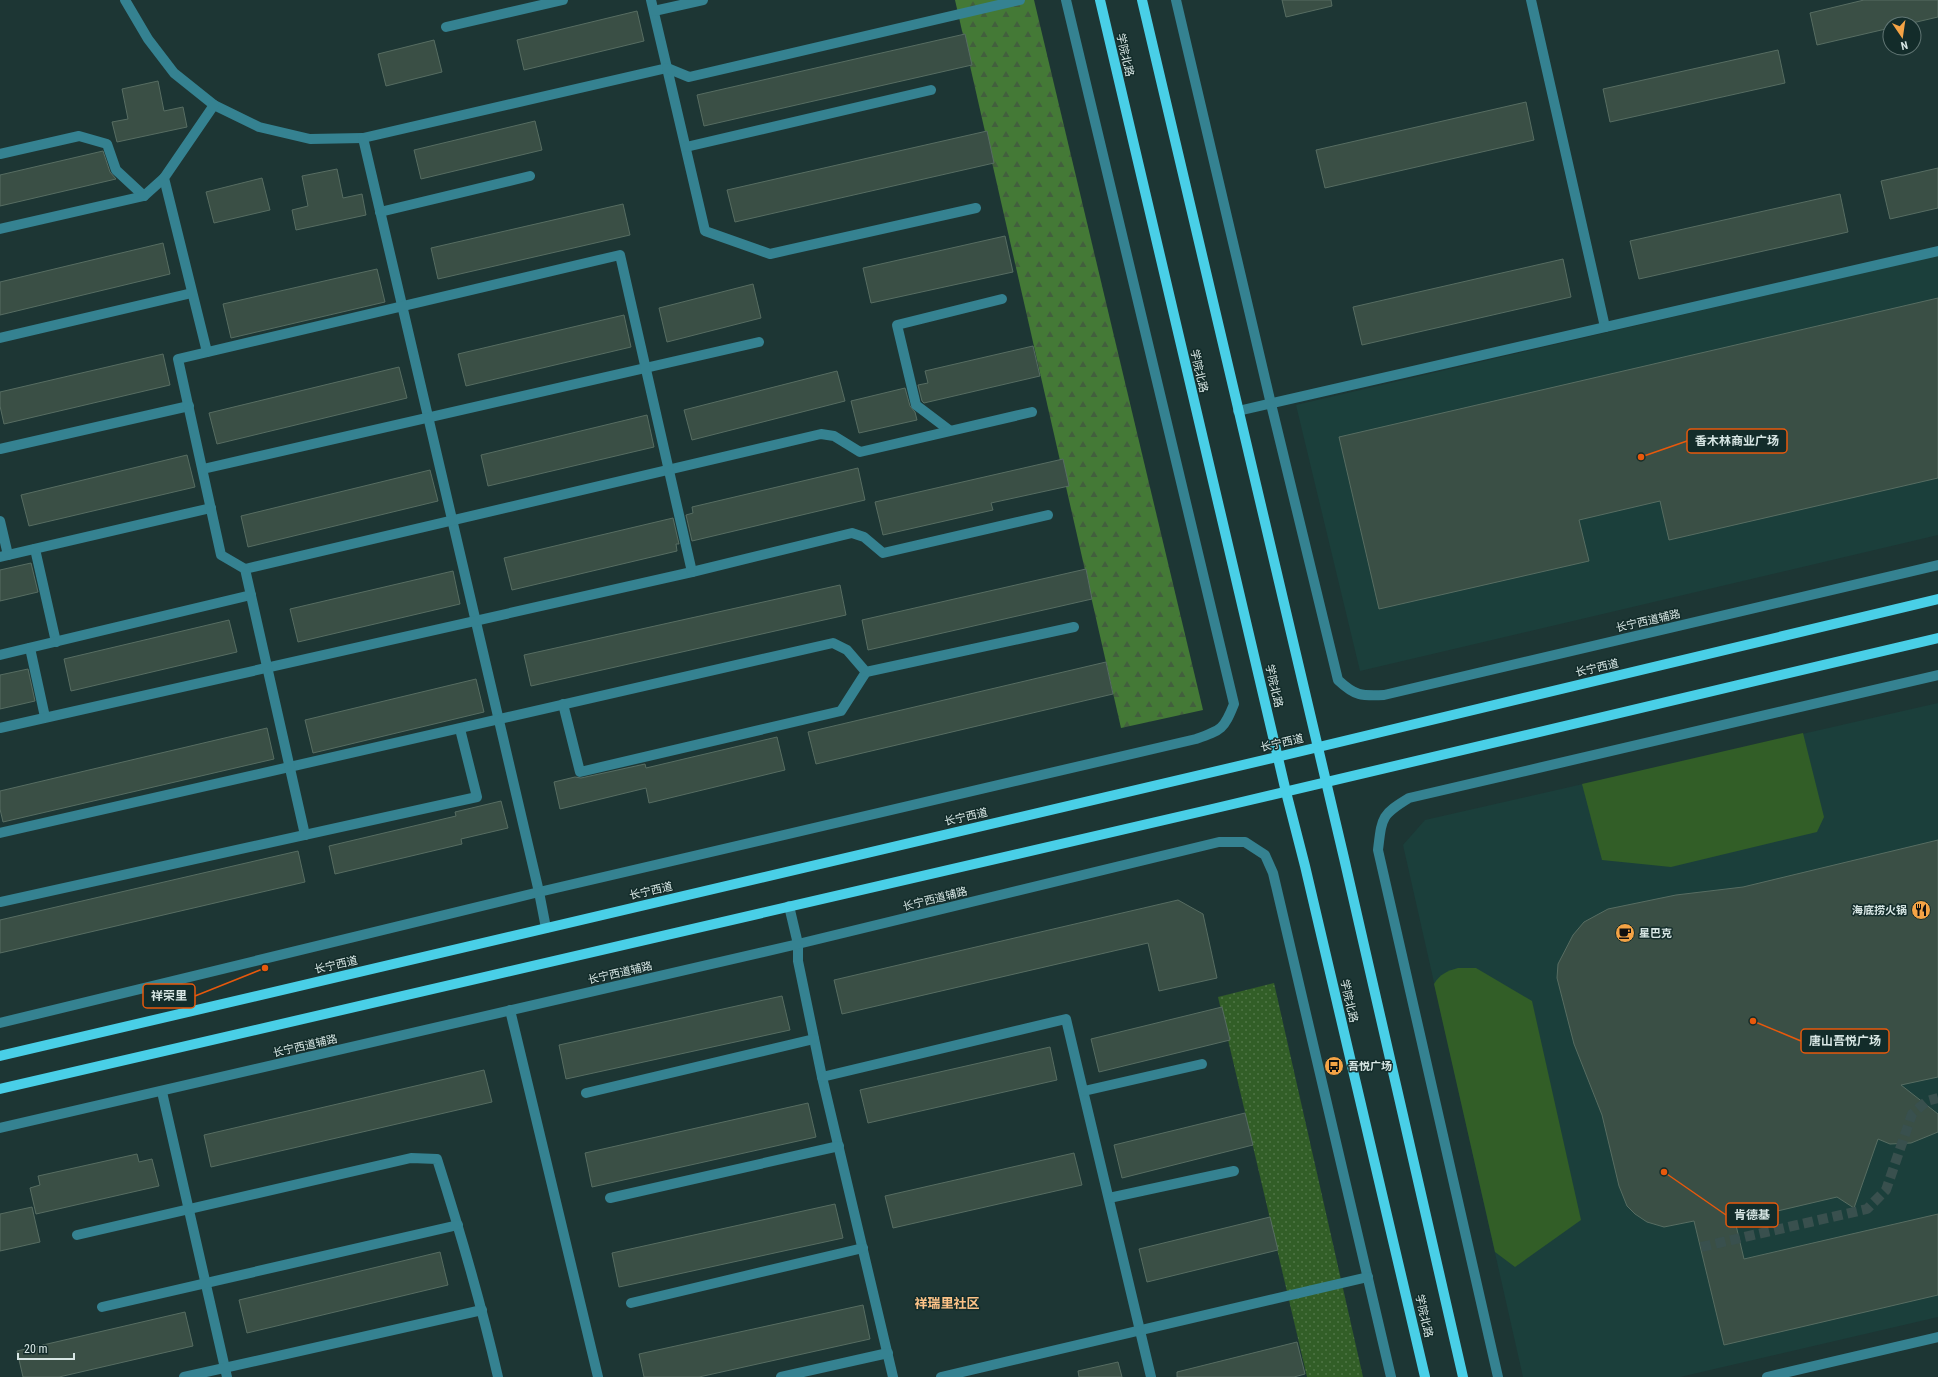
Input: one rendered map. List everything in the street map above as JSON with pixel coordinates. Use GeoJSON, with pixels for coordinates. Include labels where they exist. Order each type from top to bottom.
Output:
{"type":"FeatureCollection","features":[{"type":"Feature","properties":{"kind":"main road","name":"学院北路"},"geometry":{"type":"LineString","coordinates":[[1100,0],[1277,756],[1305,866],[1426,1377]]}},
{"type":"Feature","properties":{"kind":"main road"},"geometry":{"type":"LineString","coordinates":[[1142,0],[1326,782],[1463,1377]]}},
{"type":"Feature","properties":{"kind":"main road","name":"长宁西道"},"geometry":{"type":"LineString","coordinates":[[0,1056],[1317,747],[1938,599]]}},
{"type":"Feature","properties":{"kind":"main road"},"geometry":{"type":"LineString","coordinates":[[0,1089],[1286,792],[1938,638]]}},
{"type":"Feature","properties":{"kind":"street"},"geometry":{"type":"LineString","coordinates":[[126,0],[148,39],[174,73],[214,105],[259,127],[310,138],[363,138],[667,68],[689,77],[1020,0]]}},
{"type":"Feature","properties":{"kind":"street"},"geometry":{"type":"LineString","coordinates":[[446,27],[563,0]]}},
{"type":"Feature","properties":{"kind":"street"},"geometry":{"type":"LineString","coordinates":[[651,0],[705,231],[770,254],[976,208]]}},
{"type":"Feature","properties":{"kind":"street"},"geometry":{"type":"LineString","coordinates":[[654,11],[703,0]]}},
{"type":"Feature","properties":{"kind":"street"},"geometry":{"type":"LineString","coordinates":[[0,1023],[539,892],[1196,739],[1217,732],[1227,722],[1234,704],[1066,0]]}},
{"type":"Feature","properties":{"kind":"street"},"geometry":{"type":"LineString","coordinates":[[1176,0],[1271,404]]}},
{"type":"Feature","properties":{"kind":"street"},"geometry":{"type":"LineString","coordinates":[[1531,0],[1605,327]]}},
{"type":"Feature","properties":{"kind":"street"},"geometry":{"type":"LineString","coordinates":[[686,146],[931,90]]}},
{"type":"Feature","properties":{"kind":"street"},"geometry":{"type":"LineString","coordinates":[[0,229],[144,196],[164,178],[214,105]]}},
{"type":"Feature","properties":{"kind":"street"},"geometry":{"type":"LineString","coordinates":[[0,154],[78,136],[106,144],[116,170],[144,196]]}},
{"type":"Feature","properties":{"kind":"street"},"geometry":{"type":"LineString","coordinates":[[363,138],[539,892],[546,928]]}},
{"type":"Feature","properties":{"kind":"street"},"geometry":{"type":"LineString","coordinates":[[380,212],[530,176]]}},
{"type":"Feature","properties":{"kind":"street"},"geometry":{"type":"LineString","coordinates":[[164,178],[207,352]]}},
{"type":"Feature","properties":{"kind":"street"},"geometry":{"type":"LineString","coordinates":[[1238,411],[1938,251]]}},
{"type":"Feature","properties":{"kind":"street"},"geometry":{"type":"LineString","coordinates":[[692,572],[669,471],[646,368],[620,256],[178,359],[221,555],[245,569],[669,471],[821,434],[834,436],[860,452],[1032,412]]}},
{"type":"Feature","properties":{"kind":"street"},"geometry":{"type":"LineString","coordinates":[[0,338],[192,293]]}},
{"type":"Feature","properties":{"kind":"street"},"geometry":{"type":"LineString","coordinates":[[950,430],[916,405],[897,324],[1002,299]]}},
{"type":"Feature","properties":{"kind":"street"},"geometry":{"type":"LineString","coordinates":[[203,469],[759,342]]}},
{"type":"Feature","properties":{"kind":"street","name":"长宁西道辅路"},"geometry":{"type":"LineString","coordinates":[[1271,404],[1338,680],[1351,692],[1363,696],[1384,695],[1938,565]]}},
{"type":"Feature","properties":{"kind":"street"},"geometry":{"type":"LineString","coordinates":[[0,449],[189,406]]}},
{"type":"Feature","properties":{"kind":"street"},"geometry":{"type":"LineString","coordinates":[[0,521],[4,556],[211,508]]}},
{"type":"Feature","properties":{"kind":"street"},"geometry":{"type":"LineString","coordinates":[[0,728],[692,572],[852,533],[864,537],[883,553],[1048,515]]}},
{"type":"Feature","properties":{"kind":"street"},"geometry":{"type":"LineString","coordinates":[[35,549],[56,642]]}},
{"type":"Feature","properties":{"kind":"street"},"geometry":{"type":"LineString","coordinates":[[245,569],[305,835]]}},
{"type":"Feature","properties":{"kind":"street"},"geometry":{"type":"LineString","coordinates":[[0,655],[251,595]]}},
{"type":"Feature","properties":{"kind":"street"},"geometry":{"type":"LineString","coordinates":[[563,704],[580,772],[840,711],[866,672],[1074,627]]}},
{"type":"Feature","properties":{"kind":"street"},"geometry":{"type":"LineString","coordinates":[[0,833],[833,643],[847,650],[866,672]]}},
{"type":"Feature","properties":{"kind":"street"},"geometry":{"type":"LineString","coordinates":[[30,648],[45,717]]}},
{"type":"Feature","properties":{"kind":"street"},"geometry":{"type":"LineString","coordinates":[[1498,1377],[1378,850],[1381,824],[1389,810],[1409,798],[1938,675]]}},
{"type":"Feature","properties":{"kind":"street"},"geometry":{"type":"LineString","coordinates":[[0,902],[477,797],[460,729]]}},
{"type":"Feature","properties":{"kind":"street","name":"长宁西道辅路"},"geometry":{"type":"LineString","coordinates":[[0,1128],[162,1092],[798,944],[1219,842],[1245,842],[1265,855],[1273,873],[1368,1277]]}},
{"type":"Feature","properties":{"kind":"street"},"geometry":{"type":"LineString","coordinates":[[789,906],[798,944],[798,961],[822,1077],[893,1377]]}},
{"type":"Feature","properties":{"kind":"street"},"geometry":{"type":"LineString","coordinates":[[510,1010],[598,1377]]}},
{"type":"Feature","properties":{"kind":"street"},"geometry":{"type":"LineString","coordinates":[[822,1077],[1066,1019],[1151,1377]]}},
{"type":"Feature","properties":{"kind":"street"},"geometry":{"type":"LineString","coordinates":[[586,1093],[814,1039]]}},
{"type":"Feature","properties":{"kind":"street"},"geometry":{"type":"LineString","coordinates":[[1084,1091],[1202,1064]]}},
{"type":"Feature","properties":{"kind":"street"},"geometry":{"type":"LineString","coordinates":[[162,1092],[226,1372]]}},
{"type":"Feature","properties":{"kind":"street"},"geometry":{"type":"LineString","coordinates":[[610,1198],[839,1146]]}},
{"type":"Feature","properties":{"kind":"street"},"geometry":{"type":"LineString","coordinates":[[77,1235],[188,1208],[411,1158],[437,1159],[458,1225],[482,1310],[498,1377]]}},
{"type":"Feature","properties":{"kind":"street"},"geometry":{"type":"LineString","coordinates":[[1109,1198],[1234,1171]]}},
{"type":"Feature","properties":{"kind":"street"},"geometry":{"type":"LineString","coordinates":[[102,1307],[458,1225]]}},
{"type":"Feature","properties":{"kind":"street"},"geometry":{"type":"LineString","coordinates":[[630,1303],[863,1248]]}},
{"type":"Feature","properties":{"kind":"street"},"geometry":{"type":"LineString","coordinates":[[941,1377],[1368,1277],[1392,1377]]}},
{"type":"Feature","properties":{"kind":"street"},"geometry":{"type":"LineString","coordinates":[[184,1377],[226,1372],[482,1310]]}},
{"type":"Feature","properties":{"kind":"street"},"geometry":{"type":"LineString","coordinates":[[1767,1377],[1938,1337]]}},
{"type":"Feature","properties":{"kind":"street"},"geometry":{"type":"LineString","coordinates":[[781,1377],[888,1353]]}},
{"type":"Feature","properties":{"kind":"shaded area"},"geometry":{"type":"Polygon","coordinates":[[[1938,255],[1938,535],[1360,671],[1296,405],[1938,255]]]}},
{"type":"Feature","properties":{"kind":"shaded area"},"geometry":{"type":"Polygon","coordinates":[[[1938,703],[1938,1317],[1680,1377],[1523,1377],[1403,845],[1425,820],[1938,703]]]}},
{"type":"Feature","properties":{"kind":"green space"},"geometry":{"type":"Polygon","coordinates":[[[955,0],[1034,0],[1203,710],[1121,728],[955,0]]]}},
{"type":"Feature","properties":{"kind":"green space"},"geometry":{"type":"Polygon","coordinates":[[[1803,733],[1824,817],[1817,832],[1671,867],[1602,860],[1582,784],[1803,733]]]}},
{"type":"Feature","properties":{"kind":"green space"},"geometry":{"type":"Polygon","coordinates":[[[1458,968],[1476,968],[1532,1001],[1581,1220],[1515,1267],[1495,1252],[1434,984],[1444,973],[1458,968]]]}},
{"type":"Feature","properties":{"kind":"green space"},"geometry":{"type":"Polygon","coordinates":[[[1274,983],[1363,1377],[1307,1377],[1218,997],[1274,983]]]}},
{"type":"Feature","properties":{"kind":"building"},"geometry":{"type":"Polygon","coordinates":[[[1282,0],[1331,0],[1332,6],[1286,17],[1282,0]]]}},
{"type":"Feature","properties":{"kind":"building"},"geometry":{"type":"Polygon","coordinates":[[[1864,0],[1938,0],[1938,17],[1922,21],[1922,16],[1882,16],[1882,30],[1817,45],[1810,13],[1864,0]]]}},
{"type":"Feature","properties":{"kind":"building"},"geometry":{"type":"Polygon","coordinates":[[[637,11],[644,41],[524,70],[517,40],[637,11]]]}},
{"type":"Feature","properties":{"kind":"building"},"geometry":{"type":"Polygon","coordinates":[[[965,34],[972,65],[704,126],[697,95],[965,34]]]}},
{"type":"Feature","properties":{"kind":"building"},"geometry":{"type":"Polygon","coordinates":[[[434,40],[442,72],[386,86],[378,54],[434,40]]]}},
{"type":"Feature","properties":{"kind":"building"},"geometry":{"type":"Polygon","coordinates":[[[1778,50],[1785,83],[1610,122],[1603,89],[1778,50]]]}},
{"type":"Feature","properties":{"kind":"building"},"geometry":{"type":"Polygon","coordinates":[[[158,81],[164,111],[183,107],[187,127],[117,142],[112,122],[128,119],[122,89],[158,81]]]}},
{"type":"Feature","properties":{"kind":"building"},"geometry":{"type":"Polygon","coordinates":[[[1526,102],[1534,140],[1325,188],[1316,150],[1526,102]]]}},
{"type":"Feature","properties":{"kind":"building"},"geometry":{"type":"Polygon","coordinates":[[[535,121],[542,150],[421,179],[414,150],[535,121]]]}},
{"type":"Feature","properties":{"kind":"building"},"geometry":{"type":"Polygon","coordinates":[[[987,131],[994,163],[735,222],[727,190],[987,131]]]}},
{"type":"Feature","properties":{"kind":"building"},"geometry":{"type":"Polygon","coordinates":[[[103,151],[110,172],[116,179],[0,206],[0,175],[103,151]]]}},
{"type":"Feature","properties":{"kind":"building"},"geometry":{"type":"Polygon","coordinates":[[[1938,168],[1938,208],[1890,219],[1881,181],[1938,168]]]}},
{"type":"Feature","properties":{"kind":"building"},"geometry":{"type":"Polygon","coordinates":[[[337,169],[343,198],[362,194],[366,215],[296,230],[292,210],[308,206],[302,176],[337,169]]]}},
{"type":"Feature","properties":{"kind":"building"},"geometry":{"type":"Polygon","coordinates":[[[262,178],[270,210],[214,223],[206,192],[262,178]]]}},
{"type":"Feature","properties":{"kind":"building"},"geometry":{"type":"Polygon","coordinates":[[[1840,194],[1848,232],[1639,279],[1630,241],[1840,194]]]}},
{"type":"Feature","properties":{"kind":"building"},"geometry":{"type":"Polygon","coordinates":[[[623,204],[630,235],[438,279],[431,248],[623,204]]]}},
{"type":"Feature","properties":{"kind":"building"},"geometry":{"type":"Polygon","coordinates":[[[1005,236],[1013,272],[871,303],[863,268],[1005,236]]]}},
{"type":"Feature","properties":{"kind":"building"},"geometry":{"type":"Polygon","coordinates":[[[163,243],[170,274],[0,315],[0,282],[163,243]]]}},
{"type":"Feature","properties":{"kind":"building"},"geometry":{"type":"Polygon","coordinates":[[[1563,259],[1571,297],[1362,345],[1353,307],[1563,259]]]}},
{"type":"Feature","properties":{"kind":"building"},"geometry":{"type":"Polygon","coordinates":[[[377,269],[385,302],[231,338],[223,304],[377,269]]]}},
{"type":"Feature","properties":{"kind":"building"},"geometry":{"type":"Polygon","coordinates":[[[753,284],[761,318],[667,342],[659,308],[753,284]]]}},
{"type":"Feature","properties":{"kind":"building"},"geometry":{"type":"Polygon","coordinates":[[[1938,298],[1938,478],[1669,540],[1660,501],[1579,520],[1589,561],[1379,609],[1339,437],[1938,298]]]}},
{"type":"Feature","properties":{"kind":"building"},"geometry":{"type":"Polygon","coordinates":[[[624,315],[631,347],[466,386],[458,354],[624,315]]]}},
{"type":"Feature","properties":{"kind":"building"},"geometry":{"type":"Polygon","coordinates":[[[1033,346],[1040,376],[924,403],[922,401],[918,385],[928,383],[925,371],[1033,346]]]}},
{"type":"Feature","properties":{"kind":"building"},"geometry":{"type":"Polygon","coordinates":[[[163,354],[170,385],[4,424],[0,406],[0,392],[163,354]]]}},
{"type":"Feature","properties":{"kind":"building"},"geometry":{"type":"Polygon","coordinates":[[[399,367],[407,398],[217,444],[209,413],[399,367]]]}},
{"type":"Feature","properties":{"kind":"building"},"geometry":{"type":"Polygon","coordinates":[[[837,371],[845,401],[692,440],[684,410],[837,371]]]}},
{"type":"Feature","properties":{"kind":"building"},"geometry":{"type":"Polygon","coordinates":[[[905,388],[910,406],[915,412],[917,420],[859,433],[851,401],[905,388]]]}},
{"type":"Feature","properties":{"kind":"building"},"geometry":{"type":"Polygon","coordinates":[[[647,415],[654,447],[488,486],[481,455],[647,415]]]}},
{"type":"Feature","properties":{"kind":"building"},"geometry":{"type":"Polygon","coordinates":[[[187,455],[195,487],[29,526],[21,495],[187,455]]]}},
{"type":"Feature","properties":{"kind":"building"},"geometry":{"type":"Polygon","coordinates":[[[1063,459],[1069,486],[991,503],[993,510],[883,535],[875,502],[1063,459]]]}},
{"type":"Feature","properties":{"kind":"building"},"geometry":{"type":"Polygon","coordinates":[[[858,468],[865,500],[692,541],[686,515],[693,513],[692,507],[858,468]]]}},
{"type":"Feature","properties":{"kind":"building"},"geometry":{"type":"Polygon","coordinates":[[[430,470],[438,501],[248,547],[241,516],[430,470]]]}},
{"type":"Feature","properties":{"kind":"building"},"geometry":{"type":"Polygon","coordinates":[[[673,518],[679,544],[676,544],[677,551],[512,590],[504,558],[673,518]]]}},
{"type":"Feature","properties":{"kind":"building"},"geometry":{"type":"Polygon","coordinates":[[[31,563],[38,592],[0,601],[0,570],[31,563]]]}},
{"type":"Feature","properties":{"kind":"building"},"geometry":{"type":"Polygon","coordinates":[[[1086,569],[1092,599],[868,650],[862,620],[1086,569]]]}},
{"type":"Feature","properties":{"kind":"building"},"geometry":{"type":"Polygon","coordinates":[[[453,571],[460,604],[298,642],[290,609],[453,571]]]}},
{"type":"Feature","properties":{"kind":"building"},"geometry":{"type":"Polygon","coordinates":[[[840,585],[846,615],[531,686],[524,655],[840,585]]]}},
{"type":"Feature","properties":{"kind":"building"},"geometry":{"type":"Polygon","coordinates":[[[229,620],[237,652],[71,691],[64,659],[229,620]]]}},
{"type":"Feature","properties":{"kind":"building"},"geometry":{"type":"Polygon","coordinates":[[[1106,662],[1113,694],[816,764],[808,732],[1106,662]]]}},
{"type":"Feature","properties":{"kind":"building"},"geometry":{"type":"Polygon","coordinates":[[[28,669],[35,701],[0,709],[0,675],[28,669]]]}},
{"type":"Feature","properties":{"kind":"building"},"geometry":{"type":"Polygon","coordinates":[[[476,679],[484,712],[313,753],[305,720],[476,679]]]}},
{"type":"Feature","properties":{"kind":"building"},"geometry":{"type":"Polygon","coordinates":[[[267,728],[274,759],[3,822],[0,809],[0,791],[267,728]]]}},
{"type":"Feature","properties":{"kind":"building"},"geometry":{"type":"Polygon","coordinates":[[[777,737],[785,770],[649,803],[646,788],[560,809],[554,782],[575,777],[581,778],[645,764],[646,768],[777,737]]]}},
{"type":"Feature","properties":{"kind":"building"},"geometry":{"type":"Polygon","coordinates":[[[501,801],[508,828],[461,839],[462,844],[335,874],[329,846],[456,816],[455,812],[501,801]]]}},
{"type":"Feature","properties":{"kind":"building"},"geometry":{"type":"Polygon","coordinates":[[[1938,840],[1938,1077],[1901,1085],[1938,1114],[1938,1132],[1911,1143],[1890,1144],[1878,1139],[1854,1208],[1837,1197],[1735,1221],[1744,1259],[1938,1214],[1938,1295],[1724,1345],[1694,1221],[1664,1227],[1647,1222],[1635,1214],[1627,1206],[1619,1186],[1602,1115],[1574,1044],[1557,978],[1558,964],[1573,935],[1584,922],[1608,909],[1676,895],[1743,887],[1938,840]]]}},
{"type":"Feature","properties":{"kind":"building"},"geometry":{"type":"Polygon","coordinates":[[[298,851],[305,882],[0,953],[0,920],[298,851]]]}},
{"type":"Feature","properties":{"kind":"building"},"geometry":{"type":"Polygon","coordinates":[[[1178,900],[1203,914],[1217,978],[1159,991],[1148,943],[842,1014],[834,980],[1178,900]]]}},
{"type":"Feature","properties":{"kind":"building"},"geometry":{"type":"Polygon","coordinates":[[[782,996],[790,1030],[566,1079],[559,1045],[782,996]]]}},
{"type":"Feature","properties":{"kind":"building"},"geometry":{"type":"Polygon","coordinates":[[[1222,1007],[1230,1040],[1099,1072],[1091,1039],[1222,1007]]]}},
{"type":"Feature","properties":{"kind":"building"},"geometry":{"type":"Polygon","coordinates":[[[1050,1047],[1057,1080],[868,1123],[860,1090],[1050,1047]]]}},
{"type":"Feature","properties":{"kind":"building"},"geometry":{"type":"Polygon","coordinates":[[[484,1070],[492,1102],[211,1167],[204,1135],[484,1070]]]}},
{"type":"Feature","properties":{"kind":"building"},"geometry":{"type":"Polygon","coordinates":[[[808,1103],[816,1137],[592,1187],[585,1153],[808,1103]]]}},
{"type":"Feature","properties":{"kind":"building"},"geometry":{"type":"Polygon","coordinates":[[[1245,1113],[1253,1145],[1122,1178],[1114,1145],[1245,1113]]]}},
{"type":"Feature","properties":{"kind":"building"},"geometry":{"type":"Polygon","coordinates":[[[1074,1153],[1082,1185],[893,1228],[885,1196],[1074,1153]]]}},
{"type":"Feature","properties":{"kind":"building"},"geometry":{"type":"Polygon","coordinates":[[[137,1154],[139,1162],[152,1159],[159,1186],[36,1214],[30,1188],[40,1185],[38,1176],[137,1154]]]}},
{"type":"Feature","properties":{"kind":"building"},"geometry":{"type":"Polygon","coordinates":[[[835,1204],[843,1238],[619,1287],[612,1253],[835,1204]]]}},
{"type":"Feature","properties":{"kind":"building"},"geometry":{"type":"Polygon","coordinates":[[[32,1207],[40,1242],[0,1251],[0,1214],[32,1207]]]}},
{"type":"Feature","properties":{"kind":"building"},"geometry":{"type":"Polygon","coordinates":[[[1270,1217],[1278,1250],[1147,1282],[1139,1249],[1270,1217]]]}},
{"type":"Feature","properties":{"kind":"building"},"geometry":{"type":"Polygon","coordinates":[[[440,1252],[448,1285],[247,1333],[239,1300],[440,1252]]]}},
{"type":"Feature","properties":{"kind":"building"},"geometry":{"type":"Polygon","coordinates":[[[863,1305],[870,1339],[699,1377],[644,1377],[639,1354],[863,1305]]]}},
{"type":"Feature","properties":{"kind":"building"},"geometry":{"type":"Polygon","coordinates":[[[185,1312],[193,1346],[59,1377],[23,1377],[17,1351],[185,1312]]]}},
{"type":"Feature","properties":{"kind":"building"},"geometry":{"type":"Polygon","coordinates":[[[1297,1342],[1305,1374],[1294,1377],[1177,1377],[1177,1372],[1297,1342]]]}},
{"type":"Feature","properties":{"kind":"building"},"geometry":{"type":"Polygon","coordinates":[[[1118,1362],[1122,1377],[1079,1377],[1078,1371],[1118,1362]]]}},
{"type":"Feature","properties":{"kind":"tunnel"},"geometry":{"type":"LineString","coordinates":[[1701,1247],[1867,1209],[1886,1190],[1912,1114],[1927,1101],[1938,1098]]}},
{"type":"Feature","properties":{"kind":"place","name":"香木林商业广场"},"geometry":{"type":"Point","coordinates":[1641,457]}},
{"type":"Feature","properties":{"kind":"place","name":"海底捞火锅"},"geometry":{"type":"Point","coordinates":[1921,910]}},
{"type":"Feature","properties":{"kind":"place","name":"星巴克"},"geometry":{"type":"Point","coordinates":[1625,933]}},
{"type":"Feature","properties":{"kind":"place","name":"祥荣里"},"geometry":{"type":"Point","coordinates":[265,968]}},
{"type":"Feature","properties":{"kind":"place","name":"唐山吾悦广场"},"geometry":{"type":"Point","coordinates":[1753,1021]}},
{"type":"Feature","properties":{"kind":"place","name":"吾悦广场"},"geometry":{"type":"Point","coordinates":[1334,1066]}},
{"type":"Feature","properties":{"kind":"place","name":"肯德基"},"geometry":{"type":"Point","coordinates":[1664,1172]}},
{"type":"Feature","properties":{"kind":"district","name":"祥瑞里社区"},"geometry":{"type":"Point","coordinates":[947,1303]}}]}
